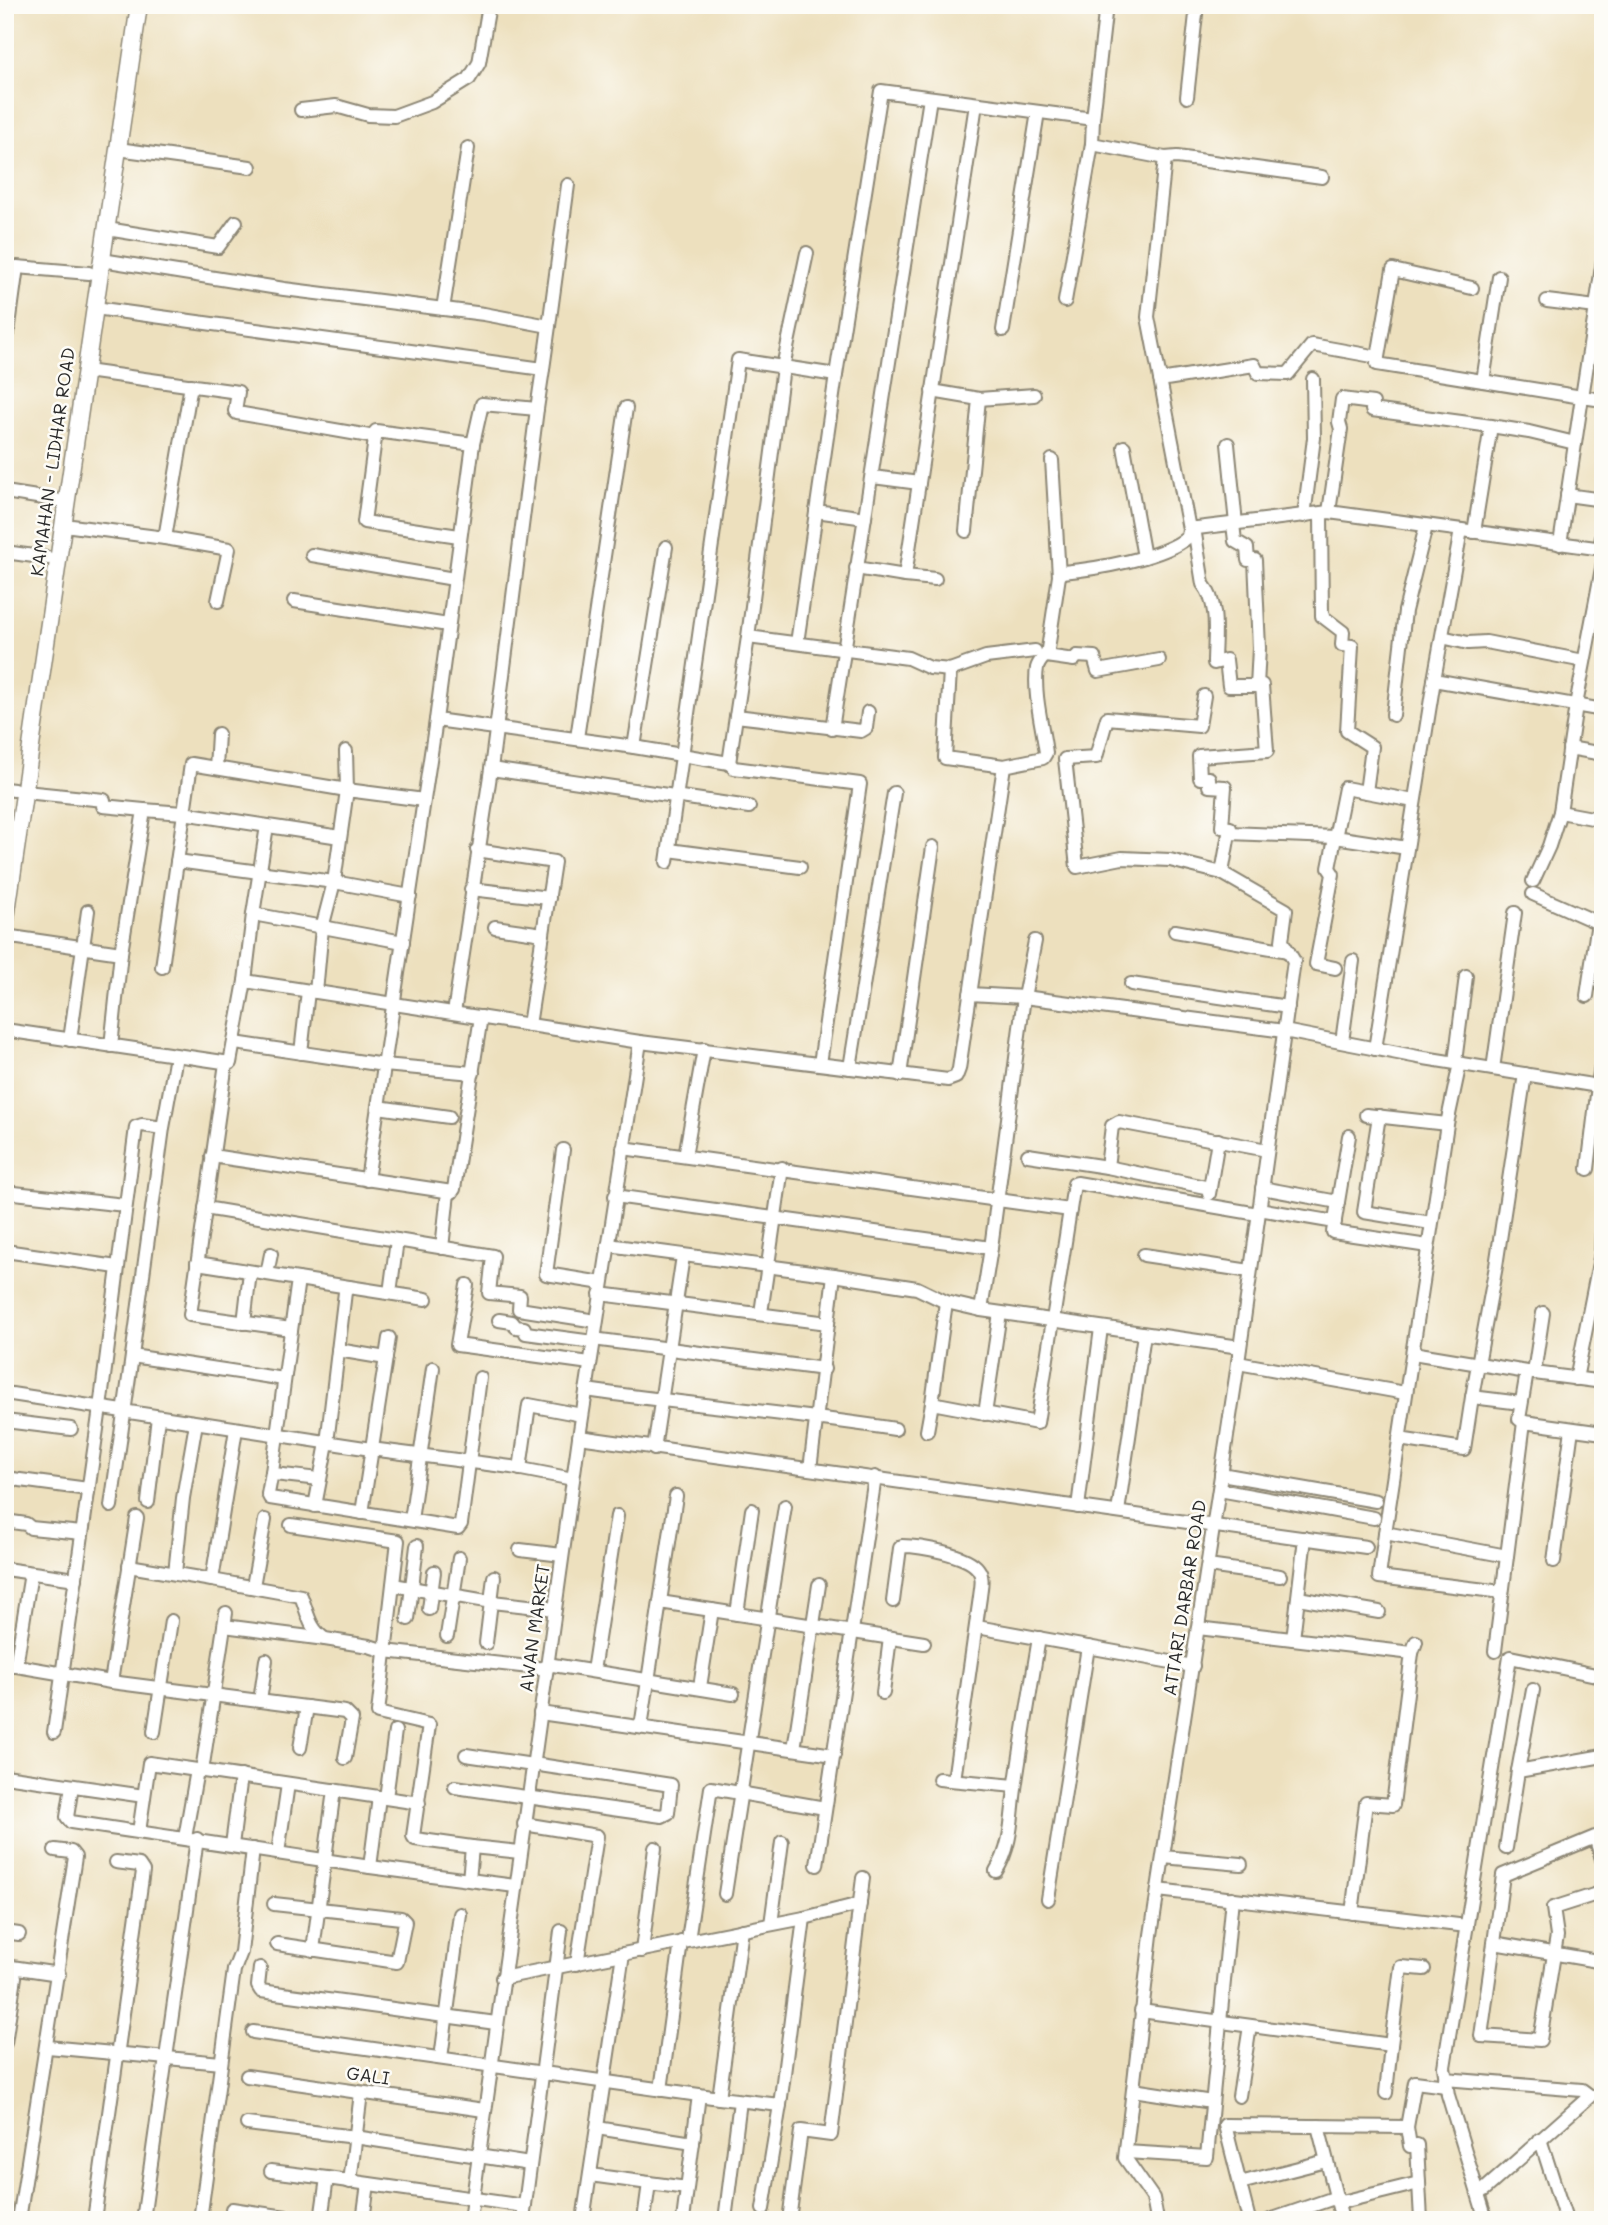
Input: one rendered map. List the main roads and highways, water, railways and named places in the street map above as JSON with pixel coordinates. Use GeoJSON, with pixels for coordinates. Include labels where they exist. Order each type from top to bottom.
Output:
{"type":"FeatureCollection","features":[{"type":"Feature","properties":{"kind":"main road","name":"KAMAHAN - LIDHAR ROAD"},"geometry":{"type":"LineString","coordinates":[[5,925],[15,790],[128,5]]}},
{"type":"Feature","properties":{"kind":"main road","name":"KAMAHAN - LIDHAR ROAD"},"geometry":{"type":"LineString","coordinates":[[5,849],[64,525],[139,5]]}}]}
